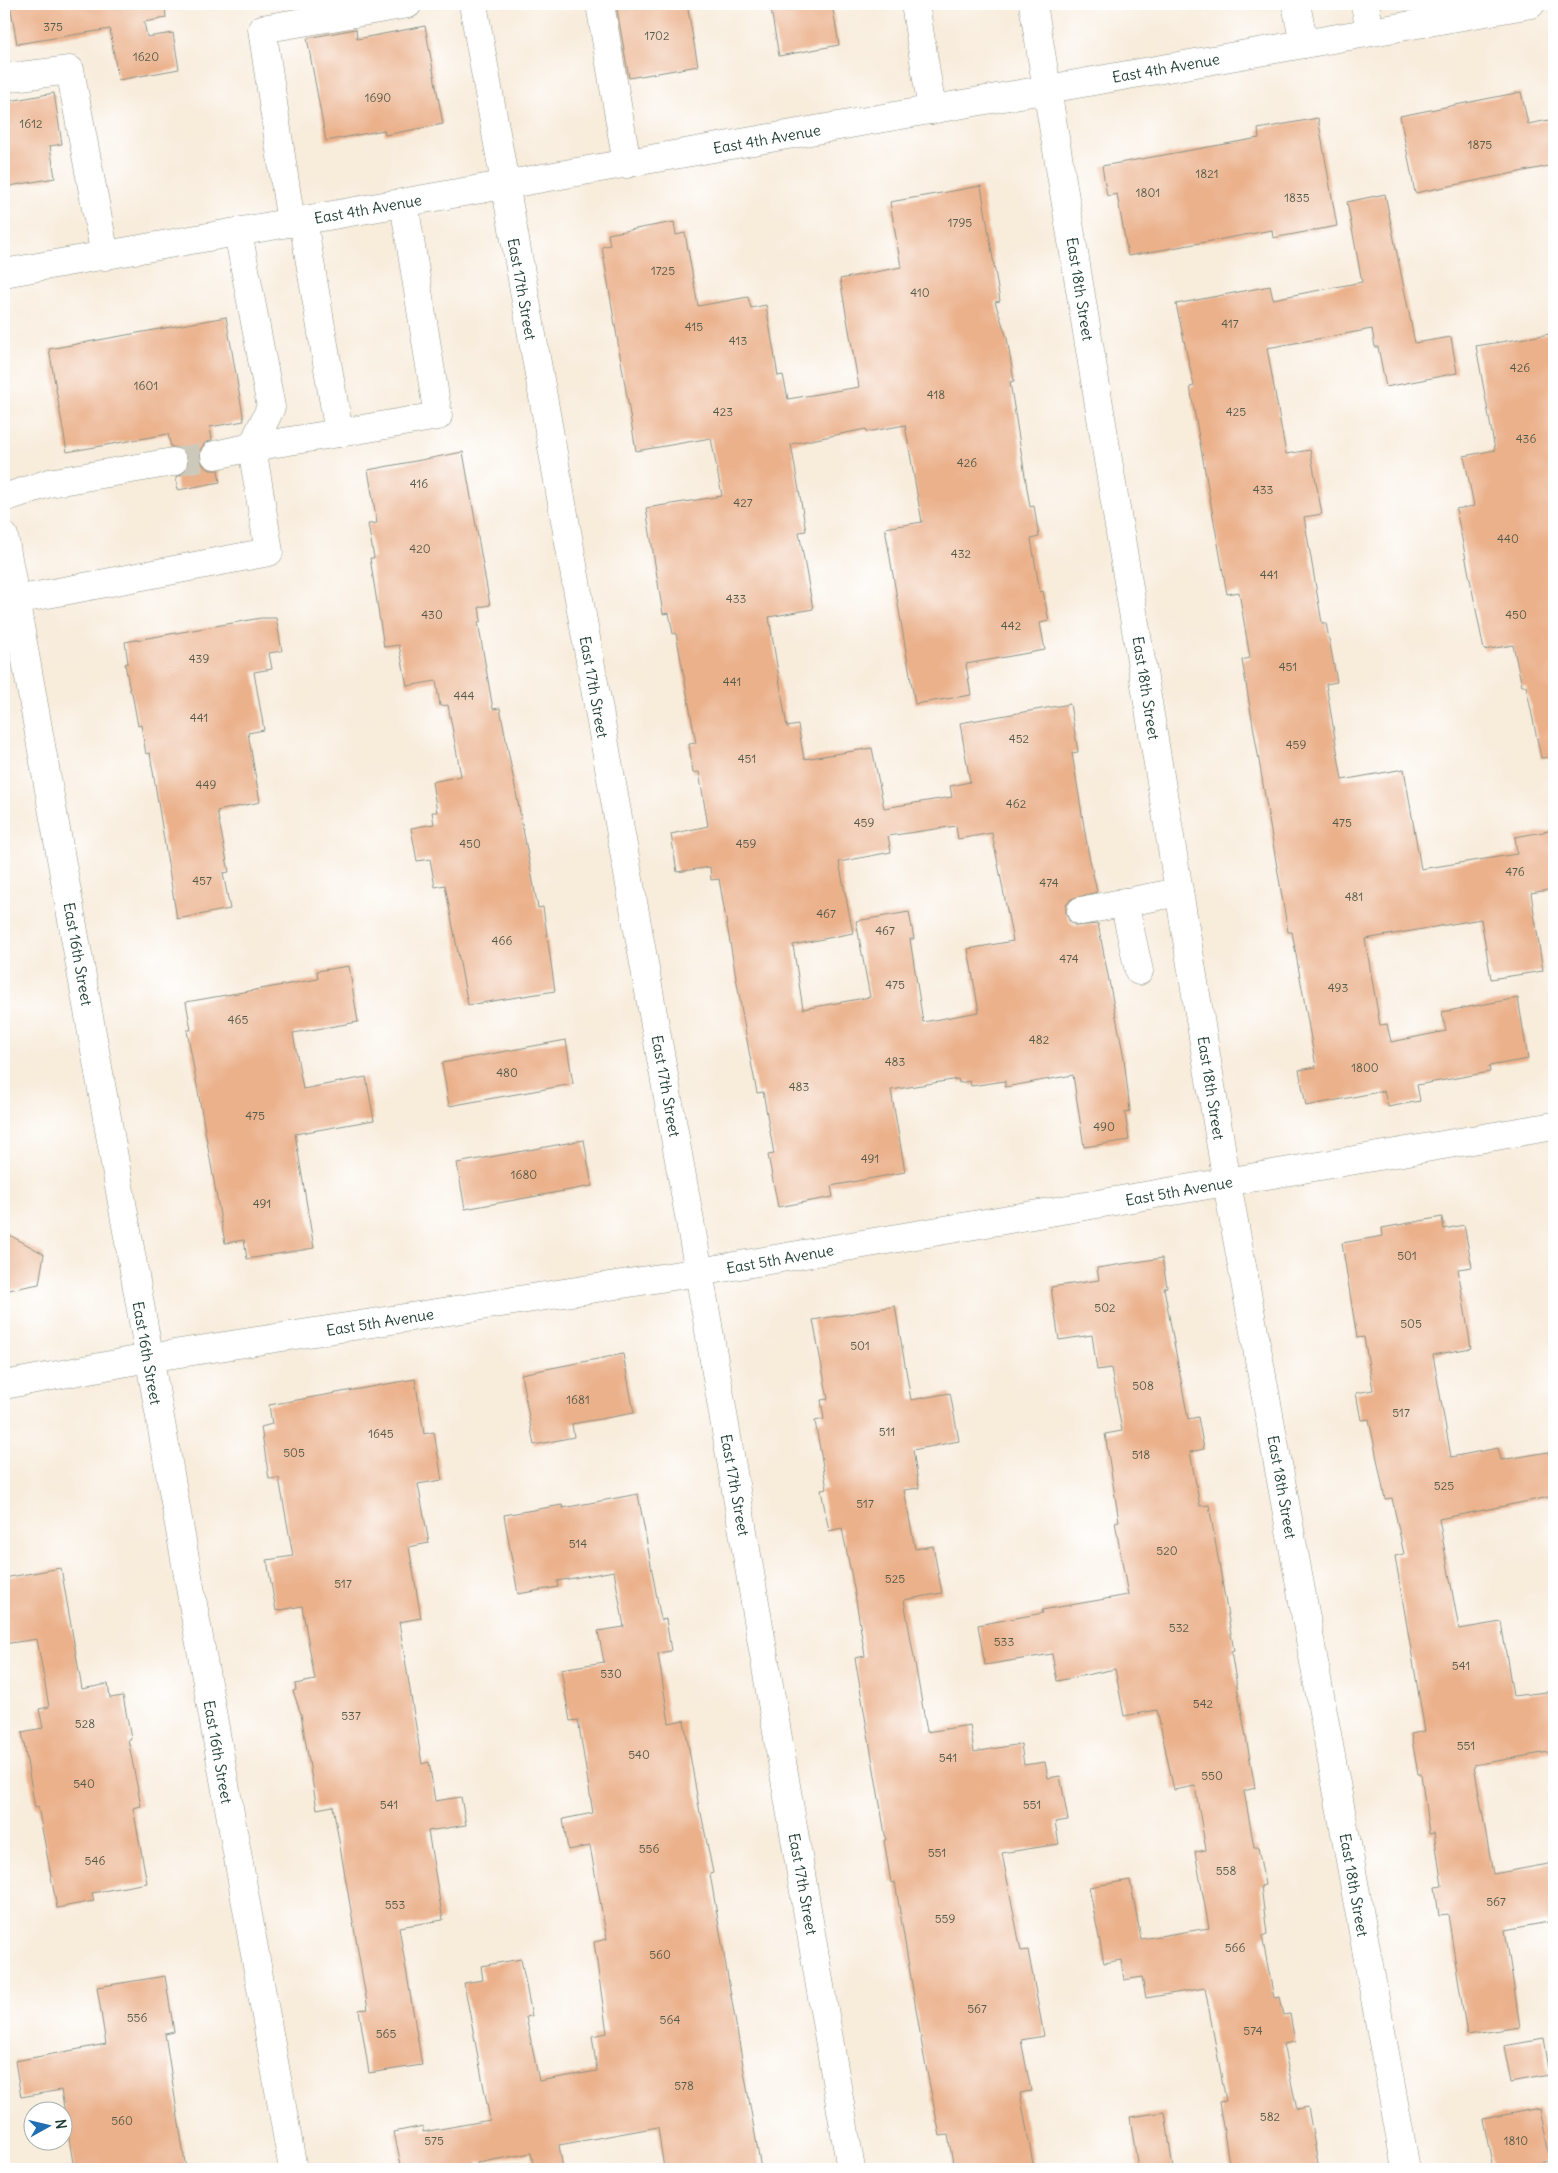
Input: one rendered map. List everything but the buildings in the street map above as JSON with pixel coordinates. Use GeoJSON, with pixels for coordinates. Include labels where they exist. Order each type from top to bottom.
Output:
{"type":"FeatureCollection","features":[{"type":"Feature","properties":{"kind":"street"},"geometry":{"type":"LineString","coordinates":[[339,433],[297,222],[262,29],[408,4]]}},
{"type":"Feature","properties":{"kind":"street","name":"East 17th Street"},"geometry":{"type":"LineString","coordinates":[[473,4],[699,1272],[851,2169]]}},
{"type":"Feature","properties":{"kind":"street"},"geometry":{"type":"LineString","coordinates":[[600,4],[627,164]]}},
{"type":"Feature","properties":{"kind":"street"},"geometry":{"type":"LineString","coordinates":[[915,4],[932,110]]}},
{"type":"Feature","properties":{"kind":"street","name":"East 18th Street"},"geometry":{"type":"LineString","coordinates":[[1033,4],[1226,1183],[1406,2169]]}},
{"type":"Feature","properties":{"kind":"street"},"geometry":{"type":"LineString","coordinates":[[1296,4],[1304,44]]}},
{"type":"Feature","properties":{"kind":"street"},"geometry":{"type":"LineString","coordinates":[[1365,4],[1370,32]]}},
{"type":"Feature","properties":{"kind":"street","name":"East 4th Avenue"},"geometry":{"type":"LineString","coordinates":[[4,273],[1531,4]]}},
{"type":"Feature","properties":{"kind":"street"},"geometry":{"type":"LineString","coordinates":[[4,78],[70,70],[105,256]]}},
{"type":"Feature","properties":{"kind":"street"},"geometry":{"type":"LineString","coordinates":[[215,455],[252,447],[438,416],[404,203]]}},
{"type":"Feature","properties":{"kind":"street"},"geometry":{"type":"LineString","coordinates":[[16,600],[269,552],[252,447],[271,408],[238,232]]}},
{"type":"Feature","properties":{"kind":"street"},"geometry":{"type":"LineString","coordinates":[[4,498],[50,483],[174,462]]}},
{"type":"Feature","properties":{"kind":"street","name":"East 16th Street"},"geometry":{"type":"LineString","coordinates":[[4,536],[293,2169]]}},
{"type":"Feature","properties":{"kind":"street"},"geometry":{"type":"LineString","coordinates":[[1082,911],[1179,892]]}},
{"type":"Feature","properties":{"kind":"street"},"geometry":{"type":"LineString","coordinates":[[1124,902],[1139,971]]}},
{"type":"Feature","properties":{"kind":"street","name":"East 5th Avenue"},"geometry":{"type":"LineString","coordinates":[[4,1385],[148,1358],[699,1272],[1554,1126]]}},
{"type":"Feature","properties":{"kind":"tunnel"},"geometry":{"type":"LineString","coordinates":[[173,462],[215,455]]}}]}
